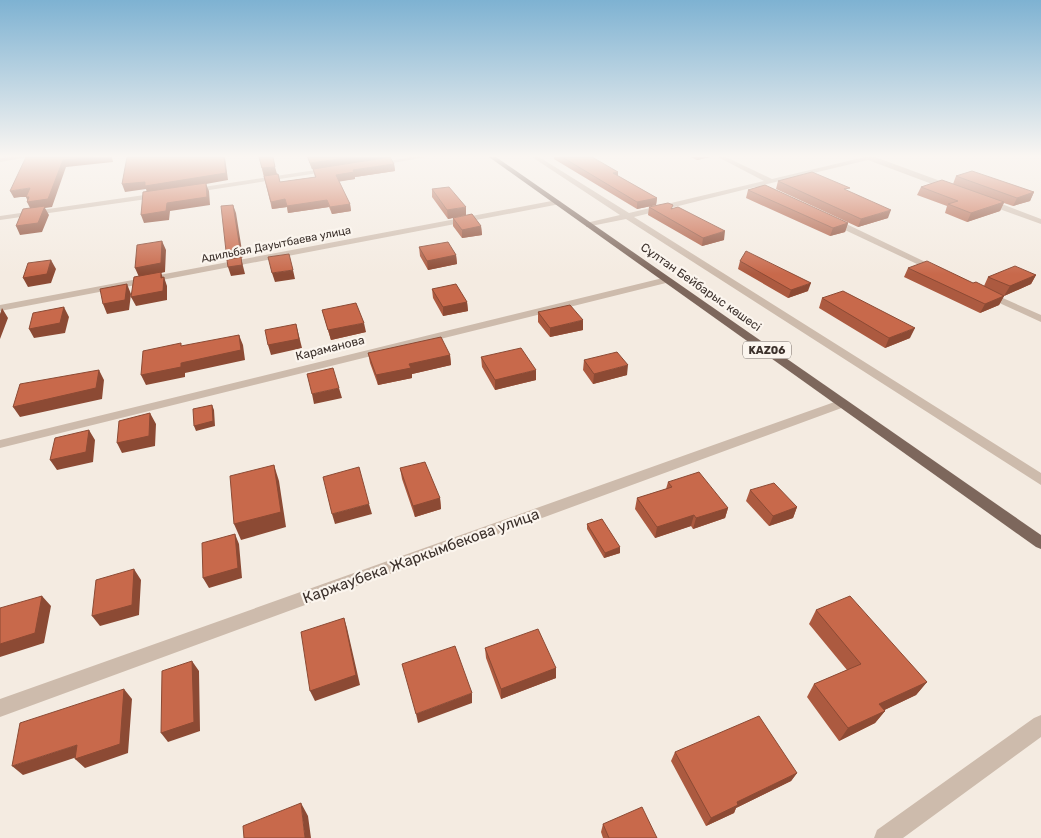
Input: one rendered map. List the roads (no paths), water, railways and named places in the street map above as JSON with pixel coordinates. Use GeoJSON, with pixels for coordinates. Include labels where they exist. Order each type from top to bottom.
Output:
{"type":"FeatureCollection","features":[{"type":"Feature","properties":{"kind":"main road","name":"Сұлтан Бейбарыс көшесі"},"geometry":{"type":"LineString","coordinates":[[548,196],[1041,542]]}},
{"type":"Feature","properties":{"kind":"street"},"geometry":{"type":"LineString","coordinates":[[0,218],[152,196]]}},
{"type":"Feature","properties":{"kind":"street"},"geometry":{"type":"LineString","coordinates":[[596,196],[1041,480]]}},
{"type":"Feature","properties":{"kind":"street"},"geometry":{"type":"LineString","coordinates":[[589,225],[706,196]]}},
{"type":"Feature","properties":{"kind":"street"},"geometry":{"type":"LineString","coordinates":[[780,196],[784,198]]}},
{"type":"Feature","properties":{"kind":"street"},"geometry":{"type":"LineString","coordinates":[[978,198],[1041,222]]}},
{"type":"Feature","properties":{"kind":"street","name":"Адильбая Дауытбаева улица"},"geometry":{"type":"LineString","coordinates":[[0,308],[557,202]]}},
{"type":"Feature","properties":{"kind":"street"},"geometry":{"type":"LineString","coordinates":[[824,217],[945,274]]}},
{"type":"Feature","properties":{"kind":"street","name":"Караманова"},"geometry":{"type":"LineString","coordinates":[[0,444],[667,280]]}},
{"type":"Feature","properties":{"kind":"street"},"geometry":{"type":"LineString","coordinates":[[980,291],[1041,319]]}},
{"type":"Feature","properties":{"kind":"street","name":"Каржаубека Жаркымбекова улица"},"geometry":{"type":"LineString","coordinates":[[0,708],[843,403]]}},
{"type":"Feature","properties":{"kind":"street"},"geometry":{"type":"LineString","coordinates":[[885,838],[1041,725]]}}]}
